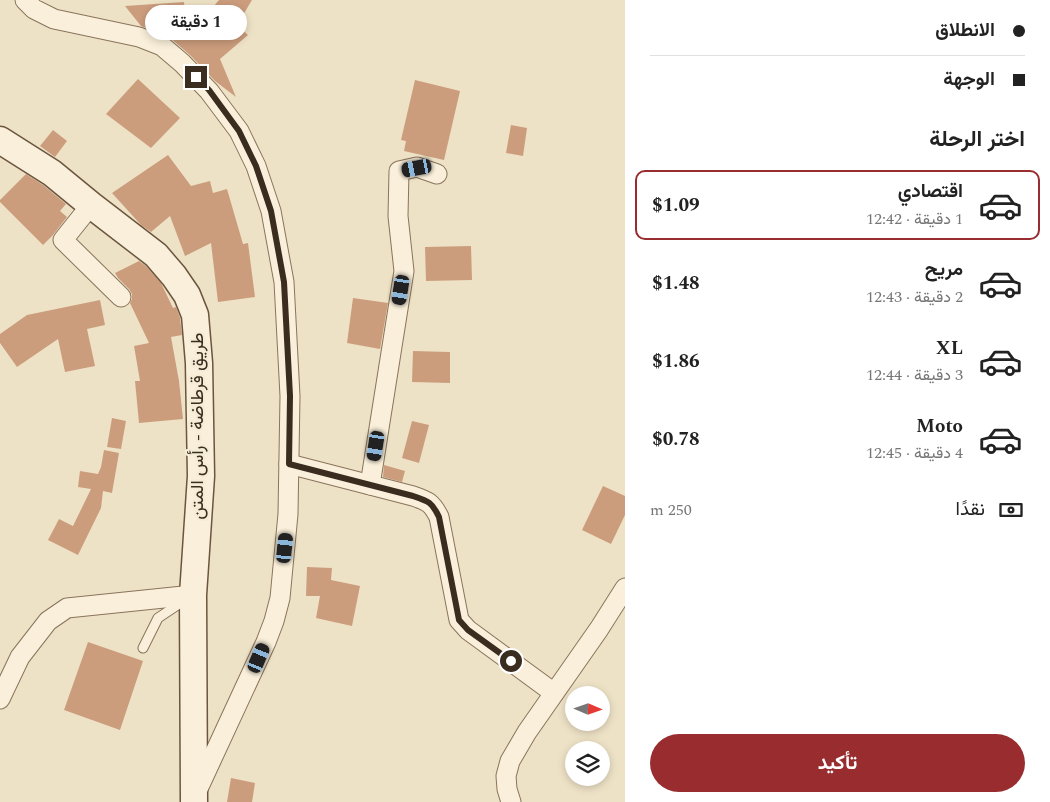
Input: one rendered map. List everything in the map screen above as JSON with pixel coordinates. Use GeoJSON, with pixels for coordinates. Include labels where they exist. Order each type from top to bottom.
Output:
{"type":"FeatureCollection","features":[{"type":"Feature","properties":{"kind":"main road","name":"طريق قرطاضة - رأس المتن"},"geometry":{"type":"LineString","coordinates":[[0,140],[52,173],[156,255],[187,295],[195,315],[199,363],[200,476],[194,595],[194,799]]}},
{"type":"Feature","properties":{"kind":"street"},"geometry":{"type":"LineString","coordinates":[[32,3],[54,20],[140,36],[162,46],[182,63],[209,90],[239,131],[256,166],[271,211],[284,282],[290,396],[288,514],[280,598],[274,621],[252,673],[194,799]]}},
{"type":"Feature","properties":{"kind":"street"},"geometry":{"type":"LineString","coordinates":[[370,485],[404,271],[398,216],[399,171],[417,168],[437,174]]}},
{"type":"Feature","properties":{"kind":"street"},"geometry":{"type":"LineString","coordinates":[[91,205],[63,240],[121,296]]}},
{"type":"Feature","properties":{"kind":"street"},"geometry":{"type":"LineString","coordinates":[[289,464],[413,496],[434,506],[439,517],[459,620],[468,630],[554,693]]}},
{"type":"Feature","properties":{"kind":"street"},"geometry":{"type":"LineString","coordinates":[[511,802],[506,776],[510,761],[527,732],[625,588]]}},
{"type":"Feature","properties":{"kind":"street"},"geometry":{"type":"LineString","coordinates":[[0,699],[20,657],[48,621],[67,608],[194,595]]}},
{"type":"Feature","properties":{"kind":"lane"},"geometry":{"type":"LineString","coordinates":[[144,648],[158,618],[194,595]]}},
{"type":"Feature","properties":{"kind":"building"},"geometry":{"type":"Polygon","coordinates":[[[219,0],[252,0],[237,25],[248,35],[220,59],[236,97],[215,81],[190,55],[169,37],[141,26],[125,6],[184,2],[187,37],[219,0]]]}},
{"type":"Feature","properties":{"kind":"building"},"geometry":{"type":"Polygon","coordinates":[[[138,79],[180,118],[151,148],[106,114],[138,79]]]}},
{"type":"Feature","properties":{"kind":"building"},"geometry":{"type":"Polygon","coordinates":[[[415,80],[460,91],[444,160],[404,151],[406,141],[401,140],[415,80]]]}},
{"type":"Feature","properties":{"kind":"building"},"geometry":{"type":"Polygon","coordinates":[[[511,125],[527,128],[523,156],[506,153],[511,125]]]}},
{"type":"Feature","properties":{"kind":"building"},"geometry":{"type":"Polygon","coordinates":[[[53,130],[67,141],[55,157],[40,146],[53,130]]]}},
{"type":"Feature","properties":{"kind":"building"},"geometry":{"type":"Polygon","coordinates":[[[168,155],[191,186],[210,181],[213,193],[227,189],[243,244],[248,243],[255,297],[218,302],[211,243],[185,256],[170,216],[151,232],[141,225],[112,193],[168,155]]]}},
{"type":"Feature","properties":{"kind":"building"},"geometry":{"type":"Polygon","coordinates":[[[26,174],[66,204],[60,211],[67,217],[43,245],[0,202],[26,174]]]}},
{"type":"Feature","properties":{"kind":"building"},"geometry":{"type":"Polygon","coordinates":[[[471,246],[472,280],[426,281],[425,247],[471,246]]]}},
{"type":"Feature","properties":{"kind":"building"},"geometry":{"type":"Polygon","coordinates":[[[139,261],[161,283],[173,308],[176,307],[180,318],[182,335],[171,337],[179,381],[183,419],[139,423],[135,381],[140,381],[134,346],[149,343],[130,303],[132,294],[115,273],[139,261]]]}},
{"type":"Feature","properties":{"kind":"building"},"geometry":{"type":"Polygon","coordinates":[[[353,298],[388,303],[380,349],[347,343],[353,298]]]}},
{"type":"Feature","properties":{"kind":"building"},"geometry":{"type":"Polygon","coordinates":[[[100,300],[105,325],[87,329],[95,366],[65,372],[58,339],[17,367],[0,343],[0,334],[27,315],[100,300]]]}},
{"type":"Feature","properties":{"kind":"building"},"geometry":{"type":"Polygon","coordinates":[[[413,351],[450,352],[450,383],[412,382],[413,351]]]}},
{"type":"Feature","properties":{"kind":"building"},"geometry":{"type":"Polygon","coordinates":[[[112,418],[126,421],[121,449],[107,447],[112,418]]]}},
{"type":"Feature","properties":{"kind":"building"},"geometry":{"type":"Polygon","coordinates":[[[412,421],[429,425],[419,463],[402,458],[412,421]]]}},
{"type":"Feature","properties":{"kind":"building"},"geometry":{"type":"Polygon","coordinates":[[[104,450],[119,453],[112,493],[103,491],[101,508],[78,555],[48,540],[59,519],[73,526],[91,489],[78,487],[80,471],[98,474],[104,450]]]}},
{"type":"Feature","properties":{"kind":"building"},"geometry":{"type":"Polygon","coordinates":[[[384,465],[405,471],[402,482],[383,477],[384,465]]]}},
{"type":"Feature","properties":{"kind":"building"},"geometry":{"type":"Polygon","coordinates":[[[603,486],[625,496],[625,515],[611,544],[582,530],[603,486]]]}},
{"type":"Feature","properties":{"kind":"building"},"geometry":{"type":"Polygon","coordinates":[[[307,567],[332,568],[331,580],[360,586],[352,626],[316,618],[320,596],[306,596],[307,567]]]}},
{"type":"Feature","properties":{"kind":"building"},"geometry":{"type":"Polygon","coordinates":[[[88,642],[143,661],[120,730],[64,710],[88,642]]]}},
{"type":"Feature","properties":{"kind":"building"},"geometry":{"type":"Polygon","coordinates":[[[231,778],[255,783],[252,802],[227,802],[231,778]]]}},
{"type":"Feature","properties":{"kind":"route"},"geometry":{"type":"LineString","coordinates":[[196,77],[209,90],[239,131],[256,166],[271,211],[284,282],[290,396],[289,464],[413,496],[434,506],[439,517],[459,620],[468,630],[511,661]]}}]}
